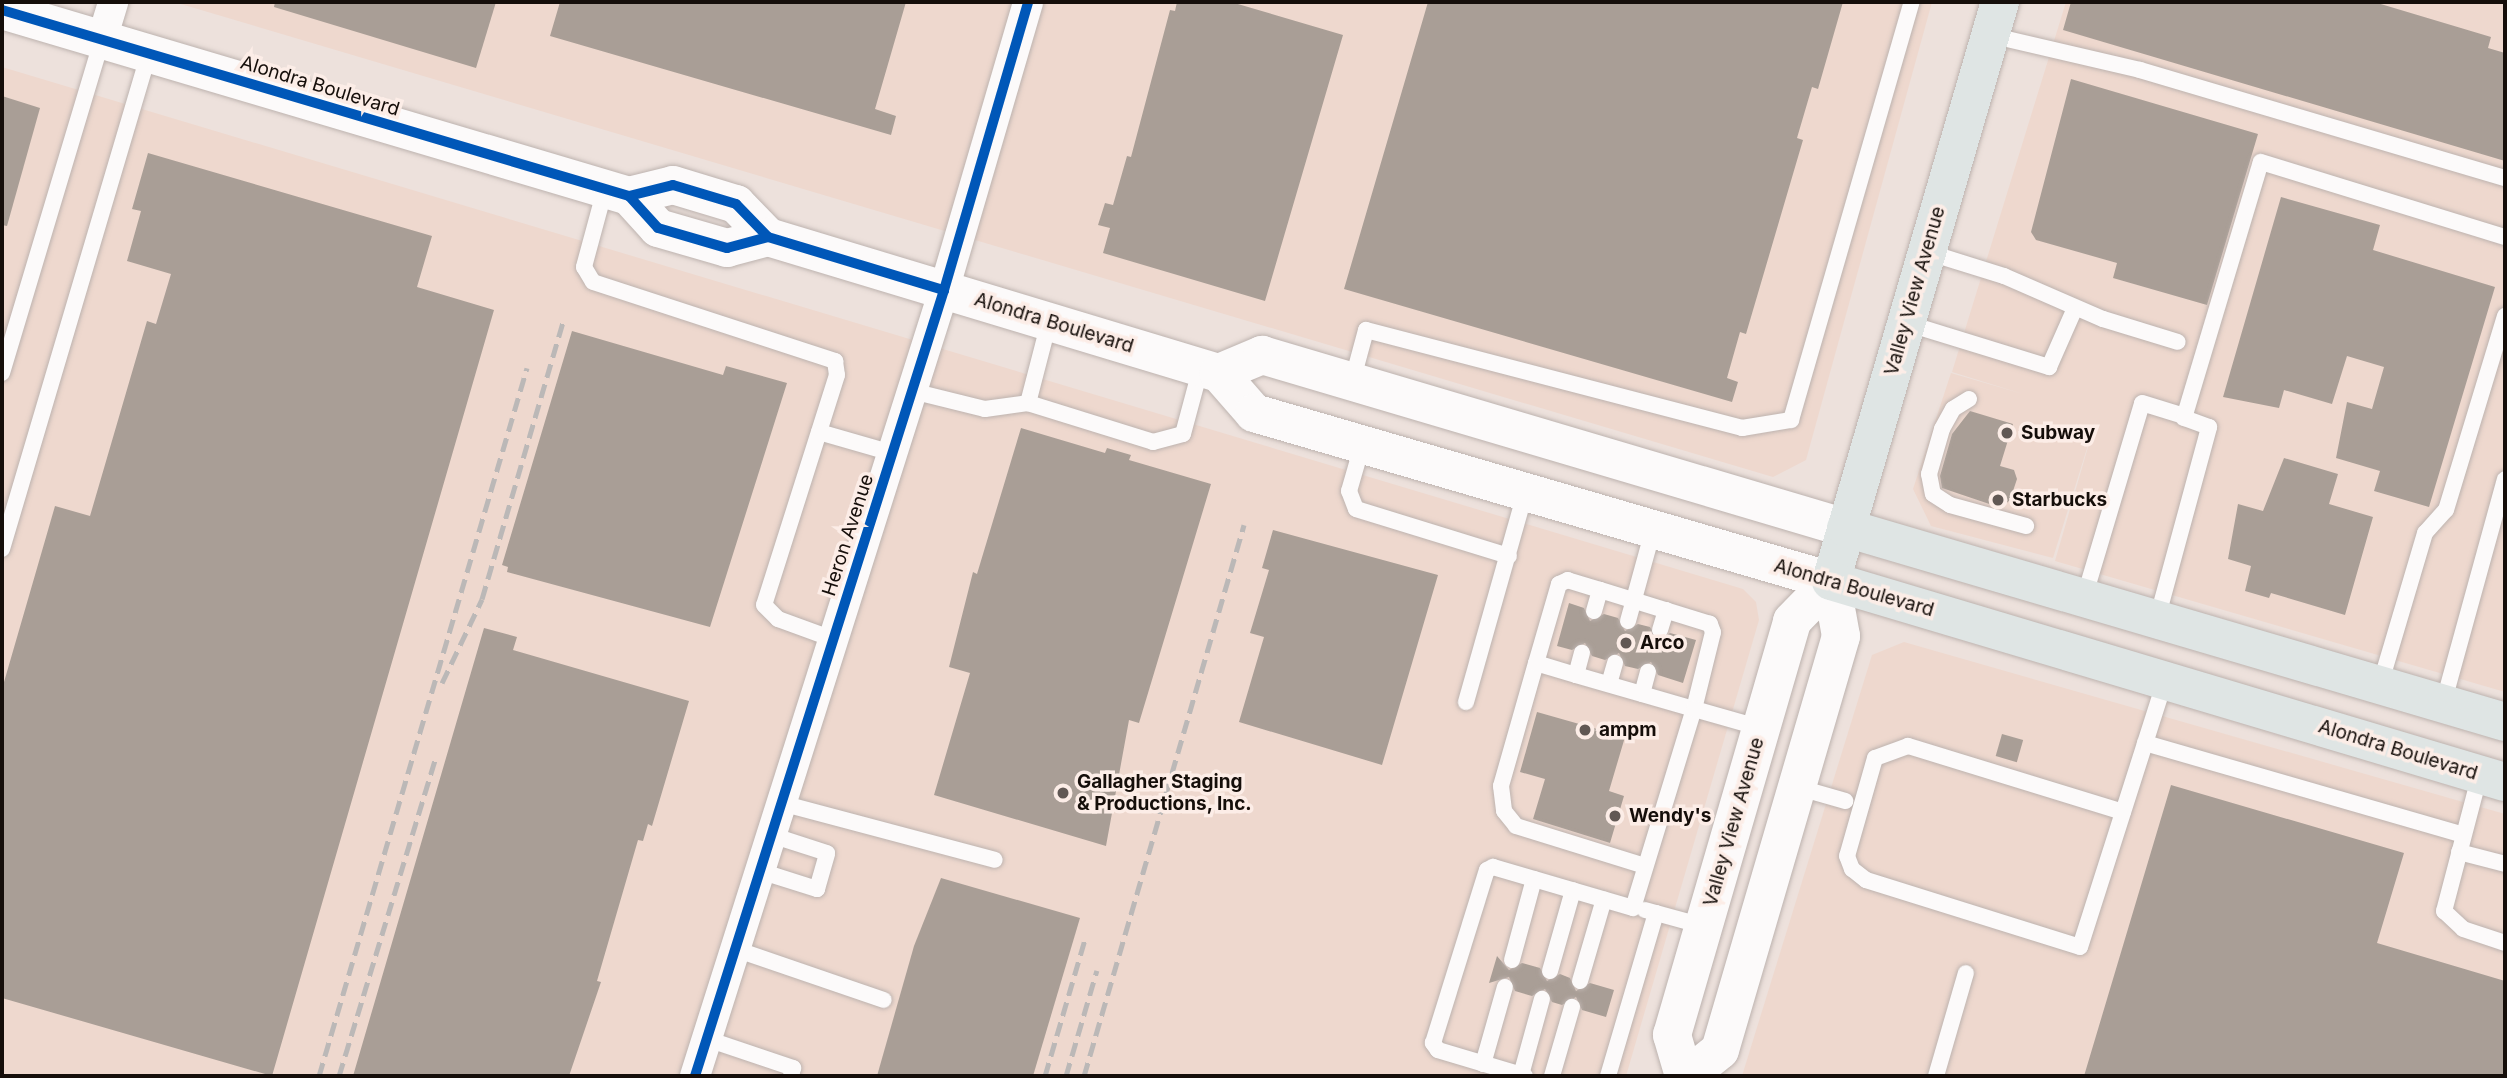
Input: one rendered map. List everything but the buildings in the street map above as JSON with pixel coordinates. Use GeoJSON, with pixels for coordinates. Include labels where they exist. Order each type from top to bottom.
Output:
{"type":"FeatureCollection","features":[{"type":"Feature","properties":{"kind":"main road","name":"Alondra Boulevard"},"geometry":{"type":"LineString","coordinates":[[2,10],[617,192],[673,185],[736,204],[768,237],[1210,370],[1254,413],[2492,778]]}},
{"type":"Feature","properties":{"kind":"main road","name":"Valley View Avenue"},"geometry":{"type":"LineString","coordinates":[[1830,581],[1841,636],[1720,1051],[1686,1076],[1672,1035],[1792,621],[1830,581],[1995,18]]}},
{"type":"Feature","properties":{"kind":"main road"},"geometry":{"type":"LineString","coordinates":[[1210,370],[1262,355],[2505,722]]}},
{"type":"Feature","properties":{"kind":"street"},"geometry":{"type":"LineString","coordinates":[[102,39],[113,2]]}},
{"type":"Feature","properties":{"kind":"street","name":"Heron Avenue"},"geometry":{"type":"LineString","coordinates":[[695,1076],[944,290],[1028,2]]}},
{"type":"Feature","properties":{"kind":"lane"},"geometry":{"type":"LineString","coordinates":[[1352,382],[1366,330],[1742,428],[1791,420],[1912,2]]}},
{"type":"Feature","properties":{"kind":"lane"},"geometry":{"type":"LineString","coordinates":[[1995,18],[2140,70],[2505,178]]}},
{"type":"Feature","properties":{"kind":"lane"},"geometry":{"type":"LineString","coordinates":[[2,373],[102,39]]}},
{"type":"Feature","properties":{"kind":"lane"},"geometry":{"type":"LineString","coordinates":[[2,549],[149,53]]}},
{"type":"Feature","properties":{"kind":"lane"},"geometry":{"type":"LineString","coordinates":[[2184,416],[2261,162],[2505,237]]}},
{"type":"Feature","properties":{"kind":"lane"},"geometry":{"type":"LineString","coordinates":[[617,192],[584,267],[593,282],[835,361],[837,375],[764,605],[778,618],[833,639]]}},
{"type":"Feature","properties":{"kind":"lane"},"geometry":{"type":"LineString","coordinates":[[1927,252],[2004,276],[2075,307],[2178,342]]}},
{"type":"Feature","properties":{"kind":"lane"},"geometry":{"type":"LineString","coordinates":[[1906,323],[2049,367],[2075,307]]}},
{"type":"Feature","properties":{"kind":"lane"},"geometry":{"type":"LineString","coordinates":[[2380,685],[2426,533],[2446,510],[2505,316]]}},
{"type":"Feature","properties":{"kind":"lane"},"geometry":{"type":"LineString","coordinates":[[1028,403],[1049,322]]}},
{"type":"Feature","properties":{"kind":"lane"},"geometry":{"type":"LineString","coordinates":[[912,391],[985,409],[1028,403],[1153,442],[1182,434],[1210,370]]}},
{"type":"Feature","properties":{"kind":"lane"},"geometry":{"type":"LineString","coordinates":[[1969,399],[1953,410],[1942,429],[1929,474],[1933,494],[1950,505],[2026,526]]}},
{"type":"Feature","properties":{"kind":"lane"},"geometry":{"type":"LineString","coordinates":[[2084,598],[2142,403],[2209,427],[2157,619]]}},
{"type":"Feature","properties":{"kind":"lane"},"geometry":{"type":"LineString","coordinates":[[819,432],[892,453]]}},
{"type":"Feature","properties":{"kind":"lane"},"geometry":{"type":"LineString","coordinates":[[1362,446],[1349,491],[1356,509],[1509,556]]}},
{"type":"Feature","properties":{"kind":"lane"},"geometry":{"type":"LineString","coordinates":[[2443,704],[2505,479]]}},
{"type":"Feature","properties":{"kind":"lane"},"geometry":{"type":"LineString","coordinates":[[1466,702],[1525,493]]}},
{"type":"Feature","properties":{"kind":"lane"},"geometry":{"type":"LineString","coordinates":[[1628,621],[1653,530]]}},
{"type":"Feature","properties":{"kind":"lane"},"geometry":{"type":"LineString","coordinates":[[1633,908],[1694,709],[1713,632],[1710,624],[1568,580],[1559,584],[1501,786],[1504,811],[1516,826],[1645,866]]}},
{"type":"Feature","properties":{"kind":"lane"},"geometry":{"type":"LineString","coordinates":[[1594,611],[1600,590]]}},
{"type":"Feature","properties":{"kind":"lane"},"geometry":{"type":"LineString","coordinates":[[1660,630],[1666,610]]}},
{"type":"Feature","properties":{"kind":"lane"},"geometry":{"type":"LineString","coordinates":[[1576,675],[1582,653]]}},
{"type":"Feature","properties":{"kind":"lane"},"geometry":{"type":"LineString","coordinates":[[1536,663],[1761,728]]}},
{"type":"Feature","properties":{"kind":"lane"},"geometry":{"type":"LineString","coordinates":[[1609,684],[1615,663]]}},
{"type":"Feature","properties":{"kind":"lane"},"geometry":{"type":"LineString","coordinates":[[1642,694],[1648,672]]}},
{"type":"Feature","properties":{"kind":"lane"},"geometry":{"type":"LineString","coordinates":[[2123,812],[1908,746],[1875,758],[1847,856],[1852,869],[1866,880],[2080,947],[2165,681]]}},
{"type":"Feature","properties":{"kind":"lane"},"geometry":{"type":"LineString","coordinates":[[2145,743],[2463,835]]}},
{"type":"Feature","properties":{"kind":"lane"},"geometry":{"type":"LineString","coordinates":[[2492,778],[2463,835],[2444,911],[2463,929],[2505,943]]}},
{"type":"Feature","properties":{"kind":"lane"},"geometry":{"type":"LineString","coordinates":[[1807,790],[1845,801]]}},
{"type":"Feature","properties":{"kind":"lane"},"geometry":{"type":"LineString","coordinates":[[781,803],[995,860]]}},
{"type":"Feature","properties":{"kind":"lane"},"geometry":{"type":"LineString","coordinates":[[760,871],[817,889],[827,853],[771,835]]}},
{"type":"Feature","properties":{"kind":"lane"},"geometry":{"type":"LineString","coordinates":[[2459,852],[2505,864]]}},
{"type":"Feature","properties":{"kind":"lane"},"geometry":{"type":"LineString","coordinates":[[1542,999],[1523,1076],[1438,1051],[1433,1043],[1487,870],[1493,867],[1703,926]]}},
{"type":"Feature","properties":{"kind":"lane"},"geometry":{"type":"LineString","coordinates":[[1512,960],[1534,879]]}},
{"type":"Feature","properties":{"kind":"lane"},"geometry":{"type":"LineString","coordinates":[[1550,971],[1573,890]]}},
{"type":"Feature","properties":{"kind":"lane"},"geometry":{"type":"LineString","coordinates":[[1580,981],[1604,899]]}},
{"type":"Feature","properties":{"kind":"lane"},"geometry":{"type":"LineString","coordinates":[[1608,1076],[1656,913]]}},
{"type":"Feature","properties":{"kind":"lane"},"geometry":{"type":"LineString","coordinates":[[735,949],[884,1000]]}},
{"type":"Feature","properties":{"kind":"lane"},"geometry":{"type":"LineString","coordinates":[[1936,1076],[1966,973]]}},
{"type":"Feature","properties":{"kind":"lane"},"geometry":{"type":"LineString","coordinates":[[1483,1064],[1505,988]]}},
{"type":"Feature","properties":{"kind":"lane"},"geometry":{"type":"LineString","coordinates":[[1552,1076],[1572,1007]]}},
{"type":"Feature","properties":{"kind":"lane"},"geometry":{"type":"LineString","coordinates":[[707,1039],[793,1068],[791,1076]]}},
{"type":"Feature","properties":{"kind":"shaded area"},"geometry":{"type":"Polygon","coordinates":[[[174,2],[1932,2],[1806,460],[1773,477],[174,2]]]}},
{"type":"Feature","properties":{"kind":"shaded area"},"geometry":{"type":"Polygon","coordinates":[[[2066,2],[2505,2],[2505,692],[2055,561],[2097,416],[2053,558],[1931,526],[1913,489],[1951,373],[2023,394],[1952,372],[2066,2]]]}},
{"type":"Feature","properties":{"kind":"shaded area"},"geometry":{"type":"Polygon","coordinates":[[[2,67],[1743,589],[1756,602],[1759,620],[1626,1076],[2,1076],[2,67]]]}},
{"type":"Feature","properties":{"kind":"shaded area"},"geometry":{"type":"Polygon","coordinates":[[[1904,642],[2505,814],[2505,1076],[1742,1076],[1872,655],[1904,642]]]}},
{"type":"Feature","properties":{"kind":"railway"},"geometry":{"type":"LineString","coordinates":[[442,683],[482,599],[563,322]]}},
{"type":"Feature","properties":{"kind":"railway"},"geometry":{"type":"LineString","coordinates":[[319,1076],[527,368]]}},
{"type":"Feature","properties":{"kind":"railway"},"geometry":{"type":"LineString","coordinates":[[1084,1076],[1244,525]]}},
{"type":"Feature","properties":{"kind":"railway"},"geometry":{"type":"LineString","coordinates":[[339,1076],[436,756]]}},
{"type":"Feature","properties":{"kind":"railway"},"geometry":{"type":"LineString","coordinates":[[1045,1076],[1086,936]]}},
{"type":"Feature","properties":{"kind":"railway"},"geometry":{"type":"LineString","coordinates":[[1066,1076],[1097,970]]}},
{"type":"Feature","properties":{"kind":"cycle path"},"geometry":{"type":"LineString","coordinates":[[695,1076],[944,290],[1028,2]]}},
{"type":"Feature","properties":{"kind":"cycle path"},"geometry":{"type":"LineString","coordinates":[[2,10],[629,196],[673,185],[736,204],[768,237],[944,290]]}},
{"type":"Feature","properties":{"kind":"cycle path"},"geometry":{"type":"LineString","coordinates":[[629,196],[658,228],[727,248],[768,237]]}},
{"type":"Feature","properties":{"kind":"place","name":"Subway"},"geometry":{"type":"Point","coordinates":[2007,433]}},
{"type":"Feature","properties":{"kind":"place","name":"Starbucks"},"geometry":{"type":"Point","coordinates":[1998,500]}},
{"type":"Feature","properties":{"kind":"place","name":"Arco"},"geometry":{"type":"Point","coordinates":[1626,643]}},
{"type":"Feature","properties":{"kind":"place","name":"ampm"},"geometry":{"type":"Point","coordinates":[1585,730]}},
{"type":"Feature","properties":{"kind":"place","name":"Gallagher Staging & Productions, Inc."},"geometry":{"type":"Point","coordinates":[1063,793]}},
{"type":"Feature","properties":{"kind":"place","name":"Wendy's"},"geometry":{"type":"Point","coordinates":[1615,816]}}]}
